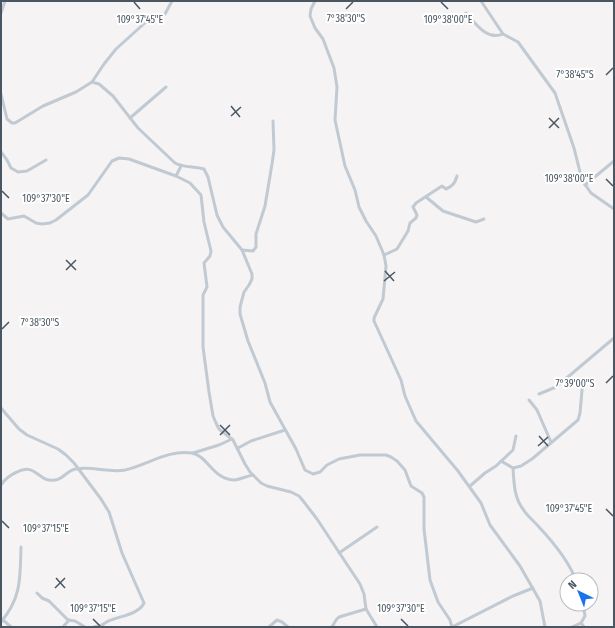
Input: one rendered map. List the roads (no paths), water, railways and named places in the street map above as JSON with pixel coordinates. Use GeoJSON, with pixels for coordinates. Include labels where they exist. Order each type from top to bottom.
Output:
{"type":"FeatureCollection","features":[{"type":"Feature","properties":{"kind":"street"},"geometry":{"type":"LineString","coordinates":[[1,13],[2,5],[5,1]]}},
{"type":"Feature","properties":{"kind":"street"},"geometry":{"type":"LineString","coordinates":[[1,95],[7,119],[12,123],[15,123],[43,106],[71,94],[92,82],[116,49],[147,21],[164,14],[172,1]]}},
{"type":"Feature","properties":{"kind":"street"},"geometry":{"type":"LineString","coordinates":[[315,1],[311,9],[310,16],[323,39],[334,68],[337,87],[335,120],[345,166],[355,190],[359,207],[376,236],[384,255],[386,266],[384,294],[374,321],[401,380],[405,396],[416,422],[470,486],[483,506],[490,525],[520,566],[542,605],[545,627]]}},
{"type":"Feature","properties":{"kind":"street"},"geometry":{"type":"LineString","coordinates":[[481,1],[503,34],[518,42],[555,93],[585,185],[595,197],[614,209]]}},
{"type":"Feature","properties":{"kind":"street"},"geometry":{"type":"LineString","coordinates":[[466,13],[479,27],[490,35],[498,36],[503,34]]}},
{"type":"Feature","properties":{"kind":"street"},"geometry":{"type":"LineString","coordinates":[[92,82],[99,84],[113,96],[138,128],[169,158],[181,166],[204,169],[208,177],[217,215],[223,227],[242,250],[252,274],[252,279],[241,301],[240,314],[248,341],[265,383],[270,402],[296,449],[305,470],[313,474],[320,472],[327,465],[339,458],[360,455],[391,457],[405,470],[411,486],[422,493],[424,497],[424,529],[430,580],[438,602],[450,620],[452,627],[513,596],[533,588]]}},
{"type":"Feature","properties":{"kind":"street"},"geometry":{"type":"LineString","coordinates":[[130,118],[166,87]]}},
{"type":"Feature","properties":{"kind":"street"},"geometry":{"type":"LineString","coordinates":[[242,250],[253,251],[256,247],[256,234],[265,206],[274,150],[273,121]]}},
{"type":"Feature","properties":{"kind":"street"},"geometry":{"type":"LineString","coordinates":[[1,152],[8,160],[11,168],[18,172],[27,171],[46,160]]}},
{"type":"Feature","properties":{"kind":"street"},"geometry":{"type":"LineString","coordinates":[[1,213],[8,219],[24,216],[36,223],[50,223],[88,195],[115,158],[134,160],[176,176],[190,183],[197,190],[202,199],[204,222],[212,250],[210,256],[204,263],[207,287],[203,294],[203,347],[213,416],[220,429],[232,439],[238,448],[242,459],[253,475],[261,483],[299,496],[317,519],[363,590],[366,609],[377,627]]}},
{"type":"Feature","properties":{"kind":"street"},"geometry":{"type":"LineString","coordinates":[[585,185],[614,161]]}},
{"type":"Feature","properties":{"kind":"street"},"geometry":{"type":"LineString","coordinates":[[176,176],[181,166]]}},
{"type":"Feature","properties":{"kind":"street"},"geometry":{"type":"LineString","coordinates":[[384,255],[397,249],[408,231],[410,223],[417,216],[413,207],[420,200],[442,186],[446,188],[452,186],[457,176]]}},
{"type":"Feature","properties":{"kind":"street"},"geometry":{"type":"LineString","coordinates":[[426,197],[443,211],[476,222],[484,220]]}},
{"type":"Feature","properties":{"kind":"street"},"geometry":{"type":"LineString","coordinates":[[539,394],[556,387],[614,338]]}},
{"type":"Feature","properties":{"kind":"street"},"geometry":{"type":"LineString","coordinates":[[501,462],[513,468],[521,466],[532,459],[574,423],[580,416],[583,378]]}},
{"type":"Feature","properties":{"kind":"street"},"geometry":{"type":"LineString","coordinates":[[529,400],[537,410],[551,442]]}},
{"type":"Feature","properties":{"kind":"street"},"geometry":{"type":"LineString","coordinates":[[1,408],[19,429],[40,442],[66,455],[107,508],[122,553],[144,603],[137,611],[105,622],[102,626],[94,627]]}},
{"type":"Feature","properties":{"kind":"street"},"geometry":{"type":"LineString","coordinates":[[238,448],[251,441],[285,430]]}},
{"type":"Feature","properties":{"kind":"street"},"geometry":{"type":"LineString","coordinates":[[470,486],[485,473],[494,468],[513,450],[516,436]]}},
{"type":"Feature","properties":{"kind":"street"},"geometry":{"type":"LineString","coordinates":[[1,485],[10,475],[25,468],[30,468],[37,474],[50,480],[56,480],[63,477],[71,470],[124,470],[174,454],[193,453],[219,445],[232,439]]}},
{"type":"Feature","properties":{"kind":"street"},"geometry":{"type":"LineString","coordinates":[[193,453],[200,457],[216,473],[228,479],[240,479],[253,475]]}},
{"type":"Feature","properties":{"kind":"street"},"geometry":{"type":"LineString","coordinates":[[513,468],[517,498],[522,509],[561,553],[572,572]]}},
{"type":"Feature","properties":{"kind":"street"},"geometry":{"type":"LineString","coordinates":[[339,553],[377,527]]}},
{"type":"Feature","properties":{"kind":"street"},"geometry":{"type":"LineString","coordinates":[[11,627],[2,621],[18,595],[21,547]]}},
{"type":"Feature","properties":{"kind":"street"},"geometry":{"type":"LineString","coordinates":[[37,593],[42,598],[49,601],[69,620],[75,621],[85,627]]}},
{"type":"Feature","properties":{"kind":"street"},"geometry":{"type":"LineString","coordinates":[[332,627],[336,620],[340,617],[366,609]]}},
{"type":"Feature","properties":{"kind":"street"},"geometry":{"type":"LineString","coordinates":[[572,627],[581,623],[584,616],[584,612]]}},
{"type":"Feature","properties":{"kind":"street"},"geometry":{"type":"LineString","coordinates":[[63,627],[69,620]]}},
{"type":"Feature","properties":{"kind":"street"},"geometry":{"type":"LineString","coordinates":[[269,627],[277,620],[288,627]]}},
{"type":"Feature","properties":{"kind":"street"},"geometry":{"type":"LineString","coordinates":[[581,623],[584,627]]}}]}
